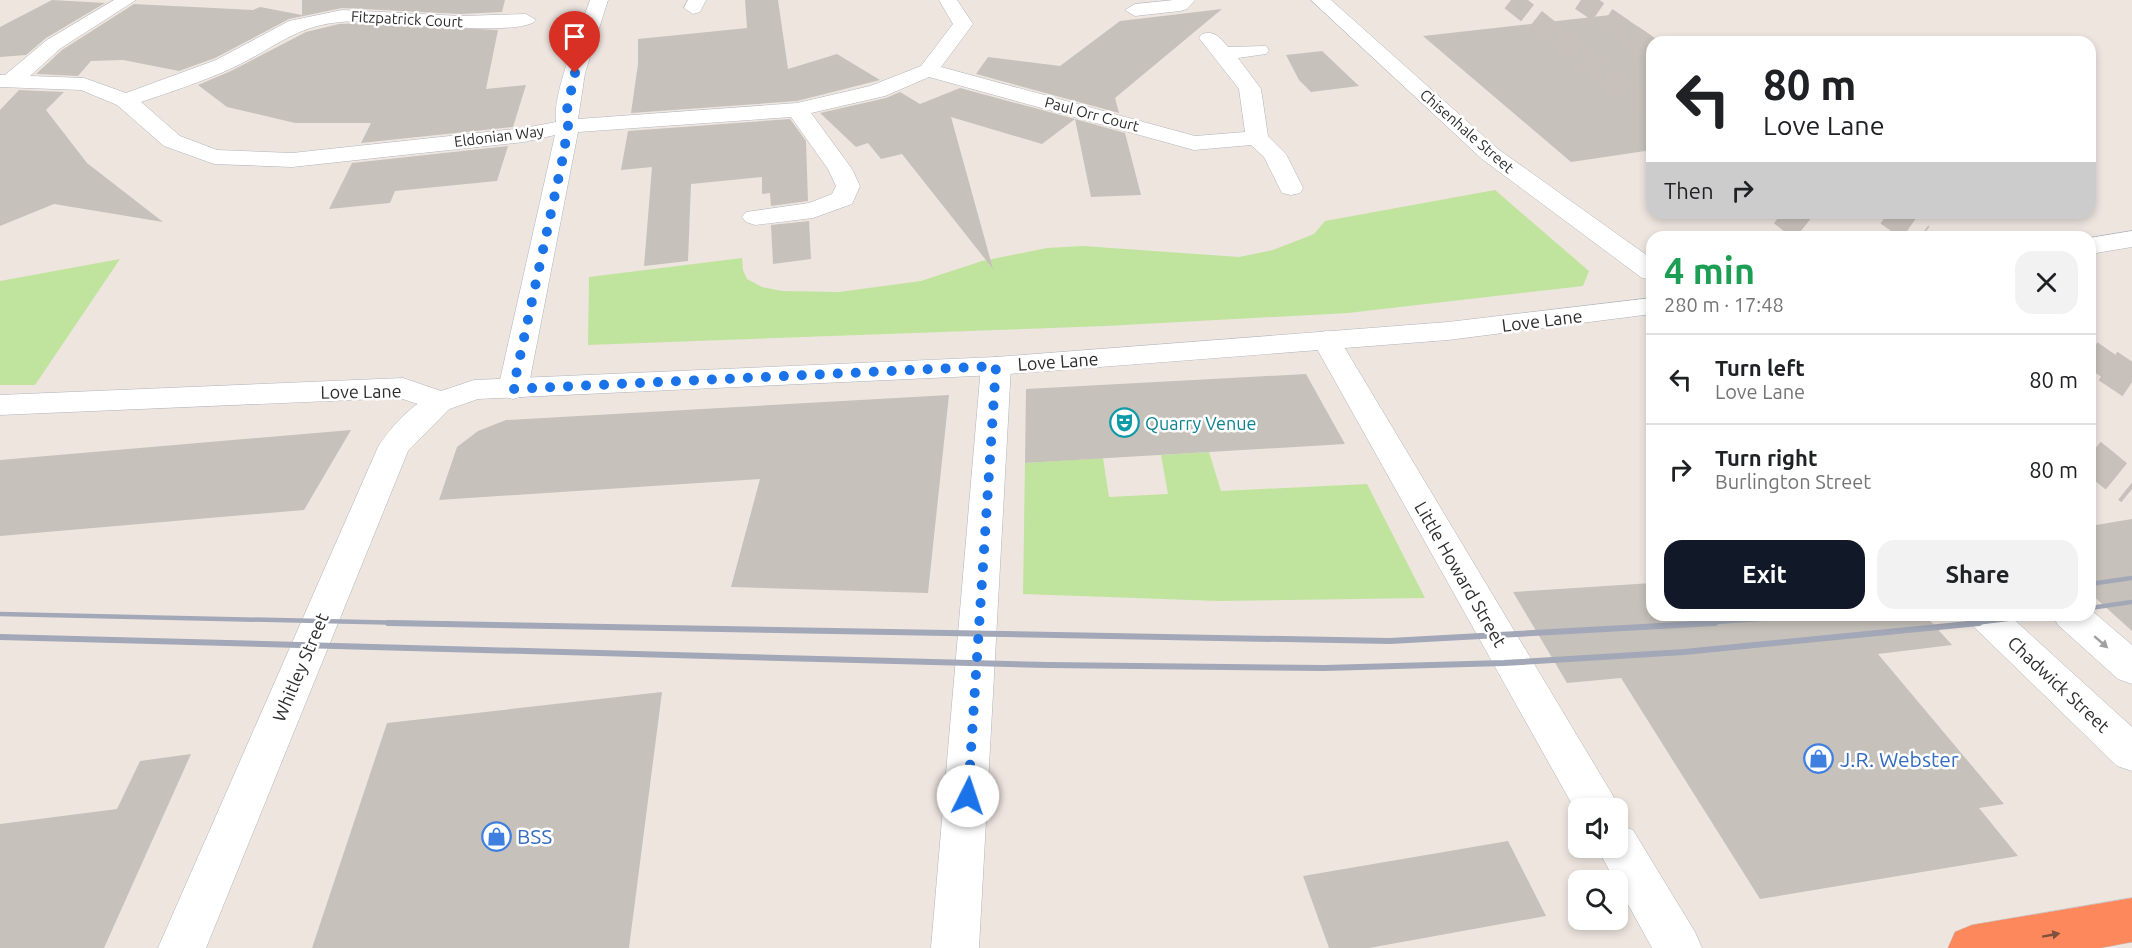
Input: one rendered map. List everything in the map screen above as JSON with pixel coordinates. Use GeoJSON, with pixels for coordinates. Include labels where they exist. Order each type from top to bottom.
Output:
{"type":"FeatureCollection","features":[{"type":"Feature","properties":{"kind":"highway"},"geometry":{"type":"LineString","coordinates":[[1972,948],[2132,920]]}},
{"type":"Feature","properties":{"kind":"street"},"geometry":{"type":"LineString","coordinates":[[6,81],[54,44],[127,0]]}},
{"type":"Feature","properties":{"kind":"street","name":"Fitzpatrick Court"},"geometry":{"type":"LineString","coordinates":[[125,100],[199,76],[239,57],[269,37],[305,22],[358,15],[390,15],[524,29],[536,0]]}},
{"type":"Feature","properties":{"kind":"street"},"geometry":{"type":"LineString","coordinates":[[513,389],[568,126],[566,114],[575,73],[599,0]]}},
{"type":"Feature","properties":{"kind":"street"},"geometry":{"type":"LineString","coordinates":[[928,70],[963,24],[948,0]]}},
{"type":"Feature","properties":{"kind":"street","name":"Chisenhale Street"},"geometry":{"type":"LineString","coordinates":[[1320,0],[1490,154],[1646,268]]}},
{"type":"Feature","properties":{"kind":"street"},"geometry":{"type":"LineString","coordinates":[[1135,10],[1186,8]]}},
{"type":"Feature","properties":{"kind":"street"},"geometry":{"type":"LineString","coordinates":[[1209,38],[1242,75],[1250,89],[1257,138],[1274,154],[1291,188]]}},
{"type":"Feature","properties":{"kind":"street"},"geometry":{"type":"LineString","coordinates":[[1224,54],[1258,50]]}},
{"type":"Feature","properties":{"kind":"street","name":"Eldonian Way"},"geometry":{"type":"LineString","coordinates":[[6,81],[84,84],[125,100],[172,141],[214,157],[292,160],[524,135],[568,126],[797,110],[877,91],[928,70]]}},
{"type":"Feature","properties":{"kind":"street","name":"Paul Orr Court"},"geometry":{"type":"LineString","coordinates":[[928,70],[1194,142],[1257,138]]}},
{"type":"Feature","properties":{"kind":"street"},"geometry":{"type":"LineString","coordinates":[[755,217],[813,210],[843,199],[848,186],[840,170],[797,110]]}},
{"type":"Feature","properties":{"kind":"street"},"geometry":{"type":"LineString","coordinates":[[2096,245],[2132,239]]}},
{"type":"Feature","properties":{"kind":"street","name":"Love Lane"},"geometry":{"type":"LineString","coordinates":[[0,405],[403,388],[441,402],[474,390],[996,366],[1448,331],[1646,307]]}},
{"type":"Feature","properties":{"kind":"street","name":"Little Howard Street"},"geometry":{"type":"LineString","coordinates":[[1326,340],[1591,798]]}},
{"type":"Feature","properties":{"kind":"street"},"geometry":{"type":"LineString","coordinates":[[955,948],[996,366]]}},
{"type":"Feature","properties":{"kind":"street","name":"Whitley Street"},"geometry":{"type":"LineString","coordinates":[[182,948],[394,447],[419,419],[441,402]]}},
{"type":"Feature","properties":{"kind":"street","name":"Chadwick Street"},"geometry":{"type":"LineString","coordinates":[[1991,621],[2132,753]]}},
{"type":"Feature","properties":{"kind":"street"},"geometry":{"type":"LineString","coordinates":[[2078,621],[2132,669]]}},
{"type":"Feature","properties":{"kind":"street"},"geometry":{"type":"LineString","coordinates":[[1626,858],[1677,948]]}},
{"type":"Feature","properties":{"kind":"green space"},"geometry":{"type":"Polygon","coordinates":[[[1495,190],[1589,271],[1583,286],[1348,313],[1106,326],[588,345],[589,277],[742,258],[743,270],[747,279],[762,287],[782,291],[839,292],[921,281],[982,261],[1047,248],[1083,246],[1239,257],[1273,250],[1314,234],[1325,221],[1495,190]]]}},
{"type":"Feature","properties":{"kind":"green space"},"geometry":{"type":"Polygon","coordinates":[[[120,259],[35,385],[0,385],[0,281],[120,259]]]}},
{"type":"Feature","properties":{"kind":"green space"},"geometry":{"type":"Polygon","coordinates":[[[1209,452],[1221,491],[1367,484],[1425,598],[1219,601],[1023,594],[1025,463],[1103,458],[1109,497],[1168,494],[1161,455],[1209,452]]]}},
{"type":"Feature","properties":{"kind":"building"},"geometry":{"type":"Polygon","coordinates":[[[52,0],[105,3],[46,38],[26,55],[0,57],[0,27],[52,0]]]}},
{"type":"Feature","properties":{"kind":"building"},"geometry":{"type":"Polygon","coordinates":[[[302,0],[505,0],[502,12],[461,14],[342,8],[289,19],[215,58],[179,71],[123,60],[91,61],[78,76],[36,74],[62,50],[134,4],[253,10],[260,7],[302,15],[302,0]]]}},
{"type":"Feature","properties":{"kind":"building"},"geometry":{"type":"Polygon","coordinates":[[[745,0],[778,0],[788,69],[837,54],[880,80],[797,101],[631,113],[638,64],[638,39],[747,28],[745,0]]]}},
{"type":"Feature","properties":{"kind":"building"},"geometry":{"type":"Polygon","coordinates":[[[1222,9],[1115,98],[1119,113],[976,74],[988,57],[1060,66],[1120,21],[1222,9]]]}},
{"type":"Feature","properties":{"kind":"building"},"geometry":{"type":"Polygon","coordinates":[[[1619,14],[1652,36],[1646,36],[1646,151],[1571,162],[1423,36],[1619,14]]]}},
{"type":"Feature","properties":{"kind":"building"},"geometry":{"type":"Polygon","coordinates":[[[361,23],[498,30],[486,89],[526,85],[513,127],[361,143],[371,123],[295,123],[227,107],[198,85],[231,71],[306,32],[339,24],[361,23]]]}},
{"type":"Feature","properties":{"kind":"building"},"geometry":{"type":"Polygon","coordinates":[[[1322,51],[1359,86],[1311,92],[1299,80],[1286,55],[1322,51]]]}},
{"type":"Feature","properties":{"kind":"building"},"geometry":{"type":"Polygon","coordinates":[[[960,88],[1075,119],[1042,144],[951,117],[993,269],[902,154],[881,159],[868,143],[856,147],[820,113],[886,98],[900,92],[920,104],[960,88]]]}},
{"type":"Feature","properties":{"kind":"building"},"geometry":{"type":"Polygon","coordinates":[[[19,90],[64,92],[46,110],[87,163],[163,222],[54,204],[0,226],[0,110],[19,90]]]}},
{"type":"Feature","properties":{"kind":"building"},"geometry":{"type":"Polygon","coordinates":[[[790,119],[806,141],[808,201],[771,206],[770,193],[762,194],[762,177],[691,184],[688,261],[644,266],[652,167],[621,170],[628,131],[790,119]]]}},
{"type":"Feature","properties":{"kind":"building"},"geometry":{"type":"Polygon","coordinates":[[[1075,119],[1125,133],[1141,195],[1091,197],[1075,119]]]}},
{"type":"Feature","properties":{"kind":"building"},"geometry":{"type":"Polygon","coordinates":[[[508,146],[497,181],[395,191],[390,203],[329,209],[352,163],[508,146]]]}},
{"type":"Feature","properties":{"kind":"building"},"geometry":{"type":"Polygon","coordinates":[[[809,221],[811,259],[773,264],[771,225],[809,221]]]}},
{"type":"Feature","properties":{"kind":"building"},"geometry":{"type":"Polygon","coordinates":[[[1306,374],[1345,444],[1025,463],[1026,389],[1306,374]]]}},
{"type":"Feature","properties":{"kind":"building"},"geometry":{"type":"Polygon","coordinates":[[[949,395],[928,593],[731,587],[760,479],[439,500],[457,447],[478,431],[506,420],[949,395]]]}},
{"type":"Feature","properties":{"kind":"building"},"geometry":{"type":"Polygon","coordinates":[[[351,430],[304,510],[0,536],[0,460],[351,430]]]}},
{"type":"Feature","properties":{"kind":"building"},"geometry":{"type":"Polygon","coordinates":[[[2132,519],[2132,631],[2096,598],[2096,525],[2132,519]]]}},
{"type":"Feature","properties":{"kind":"building","name":"J.R. Webster"},"geometry":{"type":"Polygon","coordinates":[[[1646,583],[1646,621],[1930,621],[1952,645],[1878,654],[2004,804],[1979,808],[2018,856],[1760,899],[1621,678],[1567,683],[1513,592],[1646,583]]]}},
{"type":"Feature","properties":{"kind":"building","name":"BSS"},"geometry":{"type":"Polygon","coordinates":[[[662,692],[629,948],[312,948],[387,723],[662,692]]]}},
{"type":"Feature","properties":{"kind":"building"},"geometry":{"type":"Polygon","coordinates":[[[191,754],[104,948],[0,948],[0,824],[117,809],[140,761],[191,754]]]}},
{"type":"Feature","properties":{"kind":"building"},"geometry":{"type":"Polygon","coordinates":[[[1508,841],[1546,916],[1369,948],[1329,948],[1303,876],[1508,841]]]}},
{"type":"Feature","properties":{"kind":"tunnel"},"geometry":{"type":"LineString","coordinates":[[1511,0],[1646,106]]}},
{"type":"Feature","properties":{"kind":"tunnel"},"geometry":{"type":"LineString","coordinates":[[1581,0],[1646,45]]}},
{"type":"Feature","properties":{"kind":"tunnel"},"geometry":{"type":"LineString","coordinates":[[1790,219],[1804,231]]}},
{"type":"Feature","properties":{"kind":"tunnel"},"geometry":{"type":"LineString","coordinates":[[1896,219],[1914,231]]}},
{"type":"Feature","properties":{"kind":"tunnel"},"geometry":{"type":"LineString","coordinates":[[2096,357],[2110,367]]}},
{"type":"Feature","properties":{"kind":"tunnel"},"geometry":{"type":"LineString","coordinates":[[2108,366],[2132,382]]}},
{"type":"Feature","properties":{"kind":"tunnel"},"geometry":{"type":"LineString","coordinates":[[2096,460],[2132,489]]}},
{"type":"Feature","properties":{"kind":"railway"},"geometry":{"type":"LineString","coordinates":[[2096,583],[2132,578]]}},
{"type":"Feature","properties":{"kind":"railway"},"geometry":{"type":"LineString","coordinates":[[2096,607],[2132,602]]}},
{"type":"Feature","properties":{"kind":"railway"},"geometry":{"type":"LineString","coordinates":[[0,614],[453,624]]}},
{"type":"Feature","properties":{"kind":"railway"},"geometry":{"type":"LineString","coordinates":[[1688,624],[1730,621]]}},
{"type":"Feature","properties":{"kind":"railway"},"geometry":{"type":"LineString","coordinates":[[1967,624],[1992,621]]}},
{"type":"Feature","properties":{"kind":"railway"},"geometry":{"type":"LineString","coordinates":[[388,623],[1390,641],[1715,623]]}},
{"type":"Feature","properties":{"kind":"railway"},"geometry":{"type":"LineString","coordinates":[[0,637],[1047,665],[1324,668],[1504,663],[1684,652],[1979,623]]}},
{"type":"Feature","properties":{"kind":"place","name":"Quarry Venue"},"geometry":{"type":"Point","coordinates":[1124,423]}},
{"type":"Feature","properties":{"kind":"place","name":"J.R. Webster"},"geometry":{"type":"Point","coordinates":[1819,759]}},
{"type":"Feature","properties":{"kind":"place","name":"BSS"},"geometry":{"type":"Point","coordinates":[496,836]}},
{"type":"Feature","properties":{"kind":"route"},"geometry":{"type":"LineString","coordinates":[[575,73],[566,114],[568,126],[563,157],[513,389],[996,366],[968,796]]}}]}
